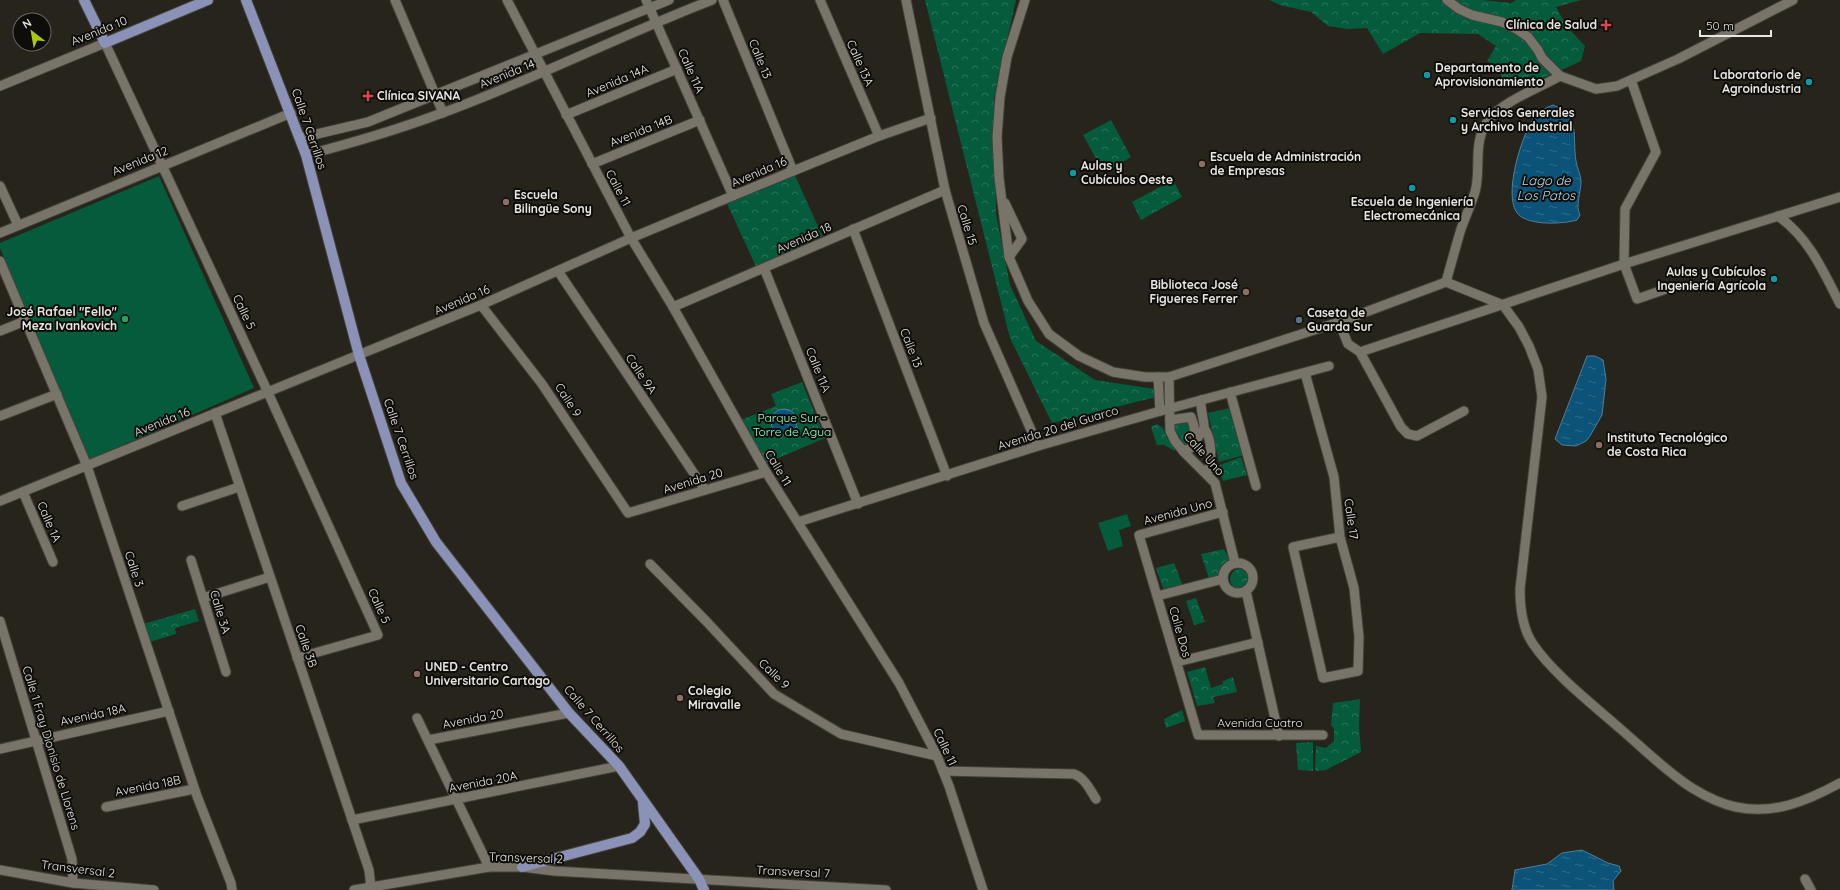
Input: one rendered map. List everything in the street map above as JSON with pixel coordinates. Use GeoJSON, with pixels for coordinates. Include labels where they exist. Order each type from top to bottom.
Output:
{"type":"FeatureCollection","features":[{"type":"Feature","properties":{"kind":"main road","name":"Calle 5"},"geometry":{"type":"LineString","coordinates":[[84,0],[105,43]]}},
{"type":"Feature","properties":{"kind":"main road","name":"Avenida 10"},"geometry":{"type":"LineString","coordinates":[[105,43],[208,0]]}},
{"type":"Feature","properties":{"kind":"main road","name":"Calle 7 Cerrillos"},"geometry":{"type":"LineString","coordinates":[[246,0],[306,155],[359,355],[401,483],[436,542],[569,712],[619,766],[699,879],[704,890]]}},
{"type":"Feature","properties":{"kind":"main road"},"geometry":{"type":"LineString","coordinates":[[522,867],[632,838],[640,832],[645,824],[643,799]]}},
{"type":"Feature","properties":{"kind":"street"},"geometry":{"type":"LineString","coordinates":[[395,0],[442,113]]}},
{"type":"Feature","properties":{"kind":"street","name":"Calle 11"},"geometry":{"type":"LineString","coordinates":[[506,0],[631,238],[673,307],[766,472],[899,683],[937,756],[982,890]]}},
{"type":"Feature","properties":{"kind":"street","name":"Avenida 14"},"geometry":{"type":"LineString","coordinates":[[300,138],[368,122],[536,55],[648,4],[669,0]]}},
{"type":"Feature","properties":{"kind":"street","name":"Avenida 14"},"geometry":{"type":"LineString","coordinates":[[306,155],[375,136],[442,113],[544,71],[656,22],[712,0]]}},
{"type":"Feature","properties":{"kind":"street","name":"Calle 13"},"geometry":{"type":"LineString","coordinates":[[723,0],[793,171]]}},
{"type":"Feature","properties":{"kind":"street","name":"Calle 13A"},"geometry":{"type":"LineString","coordinates":[[820,0],[879,136]]}},
{"type":"Feature","properties":{"kind":"street","name":"Calle 15"},"geometry":{"type":"LineString","coordinates":[[906,0],[945,190],[984,323],[1038,446]]}},
{"type":"Feature","properties":{"kind":"street"},"geometry":{"type":"LineString","coordinates":[[1025,0],[1007,57],[1000,97],[997,137],[998,166],[1009,257],[1028,301],[1049,334],[1078,356],[1113,372],[1145,377],[1169,377],[1339,322],[1446,282],[1503,305],[1519,327],[1529,346],[1538,369],[1542,396],[1520,589],[1520,606],[1523,622],[1532,643],[1551,665],[1588,700],[1661,763],[1692,788],[1716,801],[1744,808],[1778,808],[1799,803],[1840,783]]}},
{"type":"Feature","properties":{"kind":"street"},"geometry":{"type":"LineString","coordinates":[[1447,0],[1459,9],[1472,15],[1502,22],[1518,30],[1528,37],[1542,58],[1560,76],[1596,89],[1617,86],[1678,59],[1793,0]]}},
{"type":"Feature","properties":{"kind":"street","name":"Calle 11A"},"geometry":{"type":"LineString","coordinates":[[648,4],[734,196]]}},
{"type":"Feature","properties":{"kind":"street","name":"Avenida 10"},"geometry":{"type":"LineString","coordinates":[[0,86],[105,43]]}},
{"type":"Feature","properties":{"kind":"street","name":"Calle 5"},"geometry":{"type":"LineString","coordinates":[[105,43],[378,635],[298,658]]}},
{"type":"Feature","properties":{"kind":"street","name":"Avenida 14A"},"geometry":{"type":"LineString","coordinates":[[566,115],[677,69]]}},
{"type":"Feature","properties":{"kind":"street"},"geometry":{"type":"LineString","coordinates":[[1446,282],[1461,230],[1476,190],[1478,147],[1486,125],[1497,112],[1533,89],[1560,76]]}},
{"type":"Feature","properties":{"kind":"street"},"geometry":{"type":"LineString","coordinates":[[1631,80],[1656,152],[1625,209],[1624,264],[1637,299],[1666,289]]}},
{"type":"Feature","properties":{"kind":"street","name":"Avenida 12"},"geometry":{"type":"LineString","coordinates":[[0,233],[291,113]]}},
{"type":"Feature","properties":{"kind":"street","name":"Avenida 16"},"geometry":{"type":"LineString","coordinates":[[0,501],[481,305],[631,238],[793,171],[879,136],[931,118]]}},
{"type":"Feature","properties":{"kind":"street","name":"Avenida 14B"},"geometry":{"type":"LineString","coordinates":[[592,164],[700,120]]}},
{"type":"Feature","properties":{"kind":"street"},"geometry":{"type":"LineString","coordinates":[[0,186],[18,225]]}},
{"type":"Feature","properties":{"kind":"street","name":"Avenida 18"},"geometry":{"type":"LineString","coordinates":[[673,307],[945,190]]}},
{"type":"Feature","properties":{"kind":"street"},"geometry":{"type":"LineString","coordinates":[[1360,352],[1624,264],[1840,196]]}},
{"type":"Feature","properties":{"kind":"street"},"geometry":{"type":"LineString","coordinates":[[1001,197],[1022,239],[1009,257]]}},
{"type":"Feature","properties":{"kind":"street"},"geometry":{"type":"LineString","coordinates":[[1778,216],[1794,228],[1804,240],[1840,304]]}},
{"type":"Feature","properties":{"kind":"street","name":"Calle 13"},"geometry":{"type":"LineString","coordinates":[[853,229],[947,476]]}},
{"type":"Feature","properties":{"kind":"street","name":"Calle 3"},"geometry":{"type":"LineString","coordinates":[[0,261],[87,466],[194,789],[231,882],[232,890]]}},
{"type":"Feature","properties":{"kind":"street","name":"Calle 11A"},"geometry":{"type":"LineString","coordinates":[[764,268],[858,504]]}},
{"type":"Feature","properties":{"kind":"street","name":"Calle 9A"},"geometry":{"type":"LineString","coordinates":[[558,271],[705,490]]}},
{"type":"Feature","properties":{"kind":"street","name":"Calle 9"},"geometry":{"type":"LineString","coordinates":[[481,305],[542,384],[628,513]]}},
{"type":"Feature","properties":{"kind":"street"},"geometry":{"type":"LineString","coordinates":[[0,331],[26,321]]}},
{"type":"Feature","properties":{"kind":"street"},"geometry":{"type":"LineString","coordinates":[[1339,322],[1348,344],[1360,352],[1401,426],[1408,434],[1417,436],[1464,411]]}},
{"type":"Feature","properties":{"kind":"street","name":"Avenida 20 del Guarco"},"geometry":{"type":"LineString","coordinates":[[798,522],[1038,446],[1170,408],[1329,366]]}},
{"type":"Feature","properties":{"kind":"street","name":"Calle 17"},"geometry":{"type":"LineString","coordinates":[[1304,372],[1334,477],[1340,537],[1354,588],[1359,637],[1358,671],[1323,678],[1293,548],[1340,537]]}},
{"type":"Feature","properties":{"kind":"street"},"geometry":{"type":"LineString","coordinates":[[1158,377],[1160,411]]}},
{"type":"Feature","properties":{"kind":"street","name":"Calle Uno"},"geometry":{"type":"LineString","coordinates":[[1169,377],[1170,431],[1175,441],[1183,451],[1216,483],[1235,563]]}},
{"type":"Feature","properties":{"kind":"street"},"geometry":{"type":"LineString","coordinates":[[1230,392],[1256,486]]}},
{"type":"Feature","properties":{"kind":"street"},"geometry":{"type":"LineString","coordinates":[[0,416],[57,394]]}},
{"type":"Feature","properties":{"kind":"street"},"geometry":{"type":"LineString","coordinates":[[1183,451],[1191,448],[1197,441],[1204,428],[1205,425],[1200,407],[1201,400]]}},
{"type":"Feature","properties":{"kind":"street","name":"Calle 3B"},"geometry":{"type":"LineString","coordinates":[[215,413],[239,488],[369,870],[371,888]]}},
{"type":"Feature","properties":{"kind":"street"},"geometry":{"type":"LineString","coordinates":[[1170,420],[1191,417],[1194,426],[1195,442]]}},
{"type":"Feature","properties":{"kind":"street"},"geometry":{"type":"LineString","coordinates":[[1204,428],[1208,434],[1211,463],[1206,474]]}},
{"type":"Feature","properties":{"kind":"street","name":"Avenida 20"},"geometry":{"type":"LineString","coordinates":[[628,513],[766,472]]}},
{"type":"Feature","properties":{"kind":"street"},"geometry":{"type":"LineString","coordinates":[[182,506],[239,488]]}},
{"type":"Feature","properties":{"kind":"street","name":"Calle 1A"},"geometry":{"type":"LineString","coordinates":[[23,492],[53,562]]}},
{"type":"Feature","properties":{"kind":"street","name":"Avenida Uno"},"geometry":{"type":"LineString","coordinates":[[1139,535],[1223,512]]}},
{"type":"Feature","properties":{"kind":"street","name":"Calle Dos"},"geometry":{"type":"LineString","coordinates":[[1139,535],[1198,735]]}},
{"type":"Feature","properties":{"kind":"street","name":"Calle 3A"},"geometry":{"type":"LineString","coordinates":[[191,560],[226,672]]}},
{"type":"Feature","properties":{"kind":"street"},"geometry":{"type":"LineString","coordinates":[[1235,563],[1245,564],[1252,570],[1252,584],[1246,591],[1234,593],[1224,585],[1223,580],[1225,570],[1235,563]]}},
{"type":"Feature","properties":{"kind":"street","name":"Calle 9"},"geometry":{"type":"LineString","coordinates":[[650,564],[706,620],[774,694],[841,734],[937,756]]}},
{"type":"Feature","properties":{"kind":"street"},"geometry":{"type":"LineString","coordinates":[[202,598],[270,576]]}},
{"type":"Feature","properties":{"kind":"street"},"geometry":{"type":"LineString","coordinates":[[1157,596],[1223,580]]}},
{"type":"Feature","properties":{"kind":"street"},"geometry":{"type":"LineString","coordinates":[[1246,591],[1279,736]]}},
{"type":"Feature","properties":{"kind":"street","name":"Calle 1 Fray Dionisio de Llorens"},"geometry":{"type":"LineString","coordinates":[[0,621],[72,860],[73,883]]}},
{"type":"Feature","properties":{"kind":"street"},"geometry":{"type":"LineString","coordinates":[[1177,662],[1258,642]]}},
{"type":"Feature","properties":{"kind":"street","name":"Avenida 18A"},"geometry":{"type":"LineString","coordinates":[[0,749],[169,710]]}},
{"type":"Feature","properties":{"kind":"street","name":"Avenida 20"},"geometry":{"type":"LineString","coordinates":[[428,740],[569,712]]}},
{"type":"Feature","properties":{"kind":"street"},"geometry":{"type":"LineString","coordinates":[[417,718],[489,867]]}},
{"type":"Feature","properties":{"kind":"street","name":"Avenida Cuatro"},"geometry":{"type":"LineString","coordinates":[[1198,735],[1279,736],[1323,734]]}},
{"type":"Feature","properties":{"kind":"street","name":"Avenida 20A"},"geometry":{"type":"LineString","coordinates":[[352,820],[619,766]]}},
{"type":"Feature","properties":{"kind":"street"},"geometry":{"type":"LineString","coordinates":[[943,771],[1074,774],[1087,784],[1096,799]]}},
{"type":"Feature","properties":{"kind":"street","name":"Avenida 18B"},"geometry":{"type":"LineString","coordinates":[[106,807],[194,789]]}},
{"type":"Feature","properties":{"kind":"street","name":"Transversal 2"},"geometry":{"type":"LineString","coordinates":[[354,890],[402,886],[489,867],[522,867],[554,871],[699,879]]}},
{"type":"Feature","properties":{"kind":"street","name":"Transversal 2"},"geometry":{"type":"LineString","coordinates":[[0,870],[73,883],[154,890]]}},
{"type":"Feature","properties":{"kind":"street","name":"Transversal 7"},"geometry":{"type":"LineString","coordinates":[[699,879],[886,890]]}},
{"type":"Feature","properties":{"kind":"street"},"geometry":{"type":"LineString","coordinates":[[1805,879],[1811,890]]}},
{"type":"Feature","properties":{"kind":"green space"},"geometry":{"type":"Polygon","coordinates":[[[925,0],[1016,0],[994,98],[996,214],[1010,285],[1036,341],[1095,380],[1154,389],[1164,395],[1052,423],[1010,338],[925,0]]]}},
{"type":"Feature","properties":{"kind":"green space"},"geometry":{"type":"Polygon","coordinates":[[[1269,0],[1482,0],[1511,3],[1516,0],[1581,0],[1556,7],[1567,27],[1585,46],[1581,61],[1519,87],[1505,86],[1499,68],[1487,61],[1496,46],[1478,34],[1420,33],[1383,54],[1367,28],[1348,29],[1328,26],[1311,12],[1280,5],[1269,0]]]}},
{"type":"Feature","properties":{"kind":"green space"},"geometry":{"type":"Polygon","coordinates":[[[1111,120],[1131,157],[1104,173],[1083,135],[1111,120]]]}},
{"type":"Feature","properties":{"kind":"green space"},"geometry":{"type":"Polygon","coordinates":[[[793,171],[825,242],[758,271],[725,199],[793,171]]]}},
{"type":"Feature","properties":{"kind":"green space"},"geometry":{"type":"Polygon","coordinates":[[[159,176],[254,388],[89,460],[0,248],[0,243],[159,176]]]}},
{"type":"Feature","properties":{"kind":"green space"},"geometry":{"type":"Polygon","coordinates":[[[1173,180],[1182,197],[1141,220],[1132,202],[1173,180]]]}},
{"type":"Feature","properties":{"kind":"green space","name":"Parque Sur - Torre de Agua"},"geometry":{"type":"Polygon","coordinates":[[[802,382],[825,438],[767,463],[739,418],[743,419],[776,406],[771,394],[802,382]]]}},
{"type":"Feature","properties":{"kind":"green space"},"geometry":{"type":"Polygon","coordinates":[[[1230,408],[1244,455],[1219,462],[1208,413],[1230,408]]]}},
{"type":"Feature","properties":{"kind":"green space"},"geometry":{"type":"Polygon","coordinates":[[[1189,420],[1191,429],[1190,444],[1186,446],[1173,431],[1174,421],[1189,420]]]}},
{"type":"Feature","properties":{"kind":"green space"},"geometry":{"type":"Polygon","coordinates":[[[1157,424],[1163,428],[1167,438],[1175,448],[1175,451],[1164,445],[1157,445],[1151,427],[1157,424]]]}},
{"type":"Feature","properties":{"kind":"green space"},"geometry":{"type":"Polygon","coordinates":[[[1241,457],[1247,475],[1223,481],[1217,466],[1241,457]]]}},
{"type":"Feature","properties":{"kind":"green space"},"geometry":{"type":"Polygon","coordinates":[[[1127,514],[1131,526],[1119,530],[1123,546],[1108,551],[1098,523],[1127,514]]]}},
{"type":"Feature","properties":{"kind":"green space"},"geometry":{"type":"Polygon","coordinates":[[[1224,549],[1232,564],[1220,575],[1209,579],[1201,554],[1224,549]]]}},
{"type":"Feature","properties":{"kind":"green space"},"geometry":{"type":"Polygon","coordinates":[[[1174,563],[1183,586],[1164,591],[1156,568],[1174,563]]]}},
{"type":"Feature","properties":{"kind":"green space"},"geometry":{"type":"Polygon","coordinates":[[[1236,569],[1244,569],[1250,575],[1250,583],[1244,589],[1236,589],[1230,583],[1230,575],[1236,569]]]}},
{"type":"Feature","properties":{"kind":"green space"},"geometry":{"type":"Polygon","coordinates":[[[1196,598],[1205,622],[1194,625],[1186,601],[1196,598]]]}},
{"type":"Feature","properties":{"kind":"green space"},"geometry":{"type":"Polygon","coordinates":[[[195,609],[199,621],[175,628],[176,634],[146,643],[140,625],[195,609]]]}},
{"type":"Feature","properties":{"kind":"green space"},"geometry":{"type":"Polygon","coordinates":[[[1205,667],[1211,688],[1223,684],[1223,681],[1233,677],[1237,692],[1213,697],[1215,703],[1197,706],[1187,672],[1205,667]]]}},
{"type":"Feature","properties":{"kind":"green space"},"geometry":{"type":"Polygon","coordinates":[[[1360,699],[1359,726],[1361,752],[1326,770],[1315,771],[1316,746],[1326,748],[1334,741],[1334,728],[1331,725],[1333,703],[1360,699]]]}},
{"type":"Feature","properties":{"kind":"green space"},"geometry":{"type":"Polygon","coordinates":[[[1182,710],[1185,721],[1166,728],[1164,719],[1182,710]]]}},
{"type":"Feature","properties":{"kind":"green space"},"geometry":{"type":"Polygon","coordinates":[[[1313,742],[1313,771],[1298,770],[1296,743],[1313,742]]]}},
{"type":"Feature","properties":{"kind":"water","name":"Lago de Los Patos"},"geometry":{"type":"Polygon","coordinates":[[[1553,105],[1568,115],[1574,128],[1576,161],[1581,179],[1578,203],[1580,215],[1577,220],[1555,223],[1530,221],[1518,214],[1514,206],[1512,194],[1513,180],[1520,150],[1530,124],[1539,112],[1553,105]]]}},
{"type":"Feature","properties":{"kind":"water"},"geometry":{"type":"Polygon","coordinates":[[[1587,356],[1595,356],[1603,360],[1606,379],[1602,415],[1586,441],[1576,446],[1562,445],[1555,439],[1587,356]]]}},
{"type":"Feature","properties":{"kind":"water"},"geometry":{"type":"Polygon","coordinates":[[[784,409],[793,413],[797,422],[793,431],[784,435],[775,431],[771,422],[775,413],[784,409]]]}},
{"type":"Feature","properties":{"kind":"water"},"geometry":{"type":"Polygon","coordinates":[[[1582,850],[1608,863],[1619,866],[1621,871],[1613,881],[1614,890],[1512,890],[1515,870],[1547,864],[1562,853],[1582,850]]]}},
{"type":"Feature","properties":{"kind":"place","name":"Clínica de Salud"},"geometry":{"type":"Point","coordinates":[1606,25]}},
{"type":"Feature","properties":{"kind":"place","name":"Departamento de Aprovisionamiento"},"geometry":{"type":"Point","coordinates":[1427,75]}},
{"type":"Feature","properties":{"kind":"place","name":"Laboratorio de Agroindustria"},"geometry":{"type":"Point","coordinates":[1809,82]}},
{"type":"Feature","properties":{"kind":"place","name":"Clínica SIVANA"},"geometry":{"type":"Point","coordinates":[368,96]}},
{"type":"Feature","properties":{"kind":"place","name":"Servicios Generales y Archivo Industrial"},"geometry":{"type":"Point","coordinates":[1453,120]}},
{"type":"Feature","properties":{"kind":"place","name":"Escuela de Administración de Empresas"},"geometry":{"type":"Point","coordinates":[1202,164]}},
{"type":"Feature","properties":{"kind":"place","name":"Aulas y Cubículos Oeste"},"geometry":{"type":"Point","coordinates":[1073,173]}},
{"type":"Feature","properties":{"kind":"place","name":"Escuela de Ingeniería Electromecánica"},"geometry":{"type":"Point","coordinates":[1412,188]}},
{"type":"Feature","properties":{"kind":"place","name":"Escuela Bilingüe Sony"},"geometry":{"type":"Point","coordinates":[506,202]}},
{"type":"Feature","properties":{"kind":"place","name":"Aulas y Cubículos Ingeniería Agrícola"},"geometry":{"type":"Point","coordinates":[1774,279]}},
{"type":"Feature","properties":{"kind":"place","name":"Biblioteca José Figueres Ferrer"},"geometry":{"type":"Point","coordinates":[1246,292]}},
{"type":"Feature","properties":{"kind":"place","name":"José Rafael \"Fello\" Meza Ivankovich"},"geometry":{"type":"Point","coordinates":[125,319]}},
{"type":"Feature","properties":{"kind":"place","name":"Caseta de Guarda Sur"},"geometry":{"type":"Point","coordinates":[1299,320]}},
{"type":"Feature","properties":{"kind":"place","name":"Instituto Tecnológico de Costa Rica"},"geometry":{"type":"Point","coordinates":[1599,445]}},
{"type":"Feature","properties":{"kind":"place","name":"UNED - Centro Universitario Cartago"},"geometry":{"type":"Point","coordinates":[417,674]}},
{"type":"Feature","properties":{"kind":"place","name":"Colegio Miravalle"},"geometry":{"type":"Point","coordinates":[680,698]}}]}
